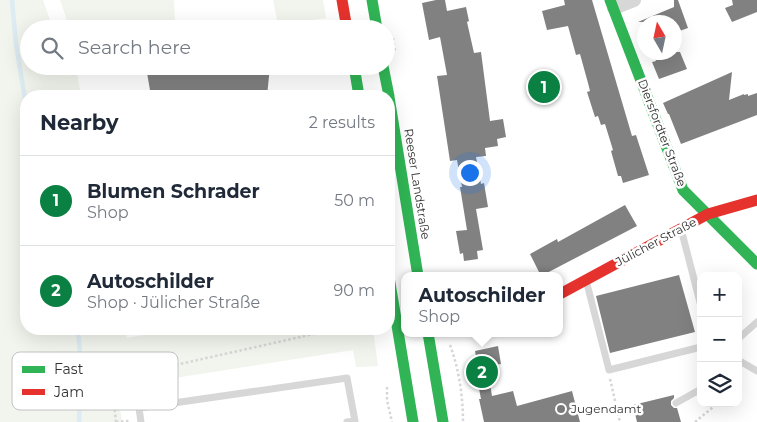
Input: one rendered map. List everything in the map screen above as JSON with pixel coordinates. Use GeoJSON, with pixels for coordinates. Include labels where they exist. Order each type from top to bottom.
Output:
{"type":"FeatureCollection","features":[{"type":"Feature","properties":{"kind":"main road"},"geometry":{"type":"LineString","coordinates":[[342,0],[346,20]]}},
{"type":"Feature","properties":{"kind":"main road"},"geometry":{"type":"LineString","coordinates":[[372,0],[375,20]]}},
{"type":"Feature","properties":{"kind":"main road","name":"Diersfordter Straße"},"geometry":{"type":"LineString","coordinates":[[612,4],[683,190],[757,264]]}},
{"type":"Feature","properties":{"kind":"main road"},"geometry":{"type":"LineString","coordinates":[[356,75],[358,90]]}},
{"type":"Feature","properties":{"kind":"main road","name":"Reeser Landstraße"},"geometry":{"type":"LineString","coordinates":[[385,75],[388,90]]}},
{"type":"Feature","properties":{"kind":"main road","name":"Reeser Landstraße"},"geometry":{"type":"LineString","coordinates":[[395,134],[417,272]]}},
{"type":"Feature","properties":{"kind":"main road","name":"Jülicher Straße"},"geometry":{"type":"LineString","coordinates":[[563,292],[708,214],[757,200]]}},
{"type":"Feature","properties":{"kind":"main road"},"geometry":{"type":"LineString","coordinates":[[395,313],[413,422]]}},
{"type":"Feature","properties":{"kind":"main road"},"geometry":{"type":"LineString","coordinates":[[428,337],[442,422]]}},
{"type":"Feature","properties":{"kind":"street","name":"Diersfordter Straße"},"geometry":{"type":"LineString","coordinates":[[612,4],[634,0]]}},
{"type":"Feature","properties":{"kind":"lane"},"geometry":{"type":"LineString","coordinates":[[681,229],[697,291]]}},
{"type":"Feature","properties":{"kind":"lane"},"geometry":{"type":"LineString","coordinates":[[586,280],[609,370],[697,348]]}},
{"type":"Feature","properties":{"kind":"lane"},"geometry":{"type":"LineString","coordinates":[[742,335],[757,322]]}},
{"type":"Feature","properties":{"kind":"lane"},"geometry":{"type":"LineString","coordinates":[[741,362],[757,371]]}},
{"type":"Feature","properties":{"kind":"lane"},"geometry":{"type":"LineString","coordinates":[[178,402],[347,378],[355,421],[347,422]]}},
{"type":"Feature","properties":{"kind":"lane"},"geometry":{"type":"LineString","coordinates":[[676,403],[697,392]]}},
{"type":"Feature","properties":{"kind":"path"},"geometry":{"type":"LineString","coordinates":[[178,364],[309,335]]}},
{"type":"Feature","properties":{"kind":"path"},"geometry":{"type":"LineString","coordinates":[[446,337],[454,356],[463,401],[463,422]]}},
{"type":"Feature","properties":{"kind":"path"},"geometry":{"type":"LineString","coordinates":[[609,370],[620,422]]}},
{"type":"Feature","properties":{"kind":"path"},"geometry":{"type":"LineString","coordinates":[[695,422],[713,407]]}},
{"type":"Feature","properties":{"kind":"path"},"geometry":{"type":"LineString","coordinates":[[116,422],[131,421]]}},
{"type":"Feature","properties":{"kind":"shaded area"},"geometry":{"type":"Polygon","coordinates":[[[0,0],[43,0],[50,20],[20,20],[20,75],[77,75],[80,90],[20,90],[20,335],[126,335],[127,338],[144,335],[374,335],[378,366],[356,367],[353,350],[178,377],[178,352],[12,352],[12,410],[120,410],[122,422],[0,422],[0,0]]]}},
{"type":"Feature","properties":{"kind":"shaded area"},"geometry":{"type":"Polygon","coordinates":[[[60,0],[174,0],[175,20],[67,20],[60,0]]]}},
{"type":"Feature","properties":{"kind":"shaded area"},"geometry":{"type":"Polygon","coordinates":[[[273,0],[323,0],[326,18],[277,20],[273,0]]]}},
{"type":"Feature","properties":{"kind":"building"},"geometry":{"type":"Polygon","coordinates":[[[445,0],[447,11],[466,7],[469,21],[467,22],[474,53],[481,52],[490,121],[503,119],[506,137],[497,139],[498,146],[485,148],[486,156],[476,157],[481,184],[484,183],[488,207],[476,209],[483,250],[477,251],[478,259],[464,261],[463,253],[460,254],[456,231],[467,230],[460,187],[462,187],[457,160],[450,161],[437,76],[447,75],[440,37],[429,40],[422,3],[445,0]]]}},
{"type":"Feature","properties":{"kind":"building"},"geometry":{"type":"Polygon","coordinates":[[[564,0],[592,0],[632,136],[636,135],[649,175],[623,183],[621,176],[618,176],[605,124],[601,125],[598,116],[595,117],[587,92],[590,91],[580,54],[576,55],[568,26],[547,30],[542,11],[565,5],[564,0]]]}},
{"type":"Feature","properties":{"kind":"building"},"geometry":{"type":"Polygon","coordinates":[[[674,0],[678,0],[688,28],[682,30],[682,15],[655,15],[674,7],[674,0]]]}},
{"type":"Feature","properties":{"kind":"building"},"geometry":{"type":"Polygon","coordinates":[[[732,0],[757,0],[757,12],[732,22],[725,8],[733,5],[732,0]]]}},
{"type":"Feature","properties":{"kind":"building"},"geometry":{"type":"Polygon","coordinates":[[[682,57],[687,69],[659,79],[652,62],[682,60],[682,57]]]}},
{"type":"Feature","properties":{"kind":"building"},"geometry":{"type":"Polygon","coordinates":[[[732,72],[729,100],[744,94],[748,94],[748,96],[757,93],[757,115],[681,144],[663,103],[732,72]]]}},
{"type":"Feature","properties":{"kind":"building"},"geometry":{"type":"Polygon","coordinates":[[[147,75],[269,75],[268,90],[150,90],[147,75]]]}},
{"type":"Feature","properties":{"kind":"building"},"geometry":{"type":"Polygon","coordinates":[[[554,78],[557,92],[534,97],[531,82],[554,78]]]}},
{"type":"Feature","properties":{"kind":"building"},"geometry":{"type":"Polygon","coordinates":[[[625,205],[637,226],[549,272],[539,272],[530,254],[557,239],[558,242],[625,205]]]}},
{"type":"Feature","properties":{"kind":"building"},"geometry":{"type":"Polygon","coordinates":[[[679,275],[695,332],[610,353],[596,296],[679,275]]]}},
{"type":"Feature","properties":{"kind":"building"},"geometry":{"type":"Polygon","coordinates":[[[498,346],[501,364],[487,366],[492,396],[513,391],[517,406],[572,391],[580,422],[484,422],[475,368],[478,368],[475,351],[498,346]]]}},
{"type":"Feature","properties":{"kind":"building"},"geometry":{"type":"Polygon","coordinates":[[[674,395],[671,405],[677,408],[681,422],[637,422],[633,405],[674,395]]]}},
{"type":"Feature","properties":{"kind":"waterway"},"geometry":{"type":"LineString","coordinates":[[12,0],[20,68]]}},
{"type":"Feature","properties":{"kind":"waterway"},"geometry":{"type":"LineString","coordinates":[[21,75],[24,90]]}},
{"type":"Feature","properties":{"kind":"waterway"},"geometry":{"type":"LineString","coordinates":[[78,335],[80,352]]}},
{"type":"Feature","properties":{"kind":"waterway"},"geometry":{"type":"LineString","coordinates":[[79,410],[79,422]]}},
{"type":"Feature","properties":{"kind":"traffic: fast"},"geometry":{"type":"LineString","coordinates":[[372,0],[375,20]]}},
{"type":"Feature","properties":{"kind":"traffic: fast"},"geometry":{"type":"LineString","coordinates":[[610,0],[683,190],[757,264]]}},
{"type":"Feature","properties":{"kind":"traffic: fast"},"geometry":{"type":"LineString","coordinates":[[356,75],[358,90]]}},
{"type":"Feature","properties":{"kind":"traffic: fast"},"geometry":{"type":"LineString","coordinates":[[385,75],[388,90]]}},
{"type":"Feature","properties":{"kind":"traffic: fast"},"geometry":{"type":"LineString","coordinates":[[395,134],[417,272]]}},
{"type":"Feature","properties":{"kind":"traffic: fast"},"geometry":{"type":"LineString","coordinates":[[395,313],[413,422]]}},
{"type":"Feature","properties":{"kind":"traffic: fast"},"geometry":{"type":"LineString","coordinates":[[429,337],[443,422]]}},
{"type":"Feature","properties":{"kind":"traffic: jam"},"geometry":{"type":"LineString","coordinates":[[342,0],[345,20]]}},
{"type":"Feature","properties":{"kind":"traffic: jam"},"geometry":{"type":"LineString","coordinates":[[563,292],[708,214],[757,200]]}},
{"type":"Feature","properties":{"kind":"place","name":"Blumen Schrader"},"geometry":{"type":"Point","coordinates":[544,87]}},
{"type":"Feature","properties":{"kind":"place","name":"Autoschilder"},"geometry":{"type":"Point","coordinates":[482,372]}},
{"type":"Feature","properties":{"kind":"place","name":"Jugendamt"},"geometry":{"type":"Point","coordinates":[561,409]}}]}
